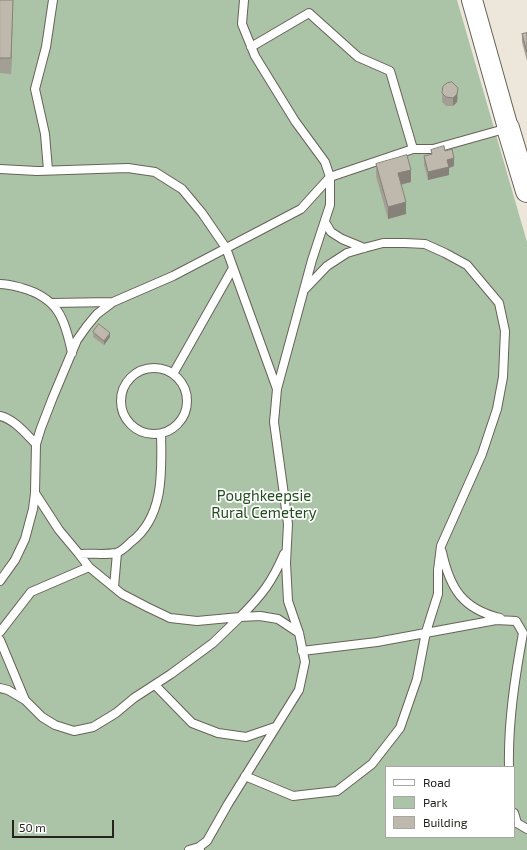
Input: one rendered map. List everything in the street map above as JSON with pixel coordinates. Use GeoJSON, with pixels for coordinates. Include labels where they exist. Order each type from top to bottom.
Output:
{"type":"FeatureCollection","features":[{"type":"Feature","properties":{"kind":"highway"},"geometry":{"type":"LineString","coordinates":[[508,128],[527,191]]}},
{"type":"Feature","properties":{"kind":"street"},"geometry":{"type":"LineString","coordinates":[[472,0],[508,128]]}},
{"type":"Feature","properties":{"kind":"lane"},"geometry":{"type":"LineString","coordinates":[[48,170],[45,134],[35,89],[46,47],[53,0]]}},
{"type":"Feature","properties":{"kind":"lane"},"geometry":{"type":"LineString","coordinates":[[189,850],[200,849],[207,841],[245,776],[299,690],[304,662],[299,633],[288,601],[286,549],[288,524],[274,422],[277,389],[304,289],[330,205],[330,177],[325,162],[295,121],[255,56],[242,24],[244,0]]}},
{"type":"Feature","properties":{"kind":"lane"},"geometry":{"type":"LineString","coordinates":[[252,47],[309,13],[358,57],[390,70],[413,149]]}},
{"type":"Feature","properties":{"kind":"lane"},"geometry":{"type":"LineString","coordinates":[[0,581],[16,560],[25,539],[33,509],[35,493],[36,444],[53,396],[77,340],[97,314],[113,302],[173,276],[301,209],[330,177],[413,149],[433,148],[508,128]]}},
{"type":"Feature","properties":{"kind":"lane"},"geometry":{"type":"LineString","coordinates":[[0,169],[48,170],[128,168],[155,172],[182,189],[202,213],[226,248],[277,389]]}},
{"type":"Feature","properties":{"kind":"lane"},"geometry":{"type":"LineString","coordinates":[[325,222],[331,232],[342,239],[364,248]]}},
{"type":"Feature","properties":{"kind":"lane"},"geometry":{"type":"LineString","coordinates":[[245,776],[293,796],[337,791],[372,764],[400,728],[417,679],[426,632],[438,594],[438,570],[441,546],[482,454],[497,409],[503,377],[505,331],[499,303],[467,265],[425,244],[383,243],[347,254],[327,266],[304,289]]}},
{"type":"Feature","properties":{"kind":"lane"},"geometry":{"type":"LineString","coordinates":[[173,374],[234,268]]}},
{"type":"Feature","properties":{"kind":"lane"},"geometry":{"type":"LineString","coordinates":[[0,284],[7,284],[34,291],[51,303],[61,316],[68,334],[72,353]]}},
{"type":"Feature","properties":{"kind":"lane"},"geometry":{"type":"LineString","coordinates":[[51,303],[113,302]]}},
{"type":"Feature","properties":{"kind":"lane"},"geometry":{"type":"LineString","coordinates":[[152,368],[163,369],[173,374],[184,387],[188,402],[186,413],[180,423],[172,430],[161,434],[150,435],[140,432],[131,426],[124,416],[121,406],[121,395],[125,385],[132,376],[142,370],[152,368]]}},
{"type":"Feature","properties":{"kind":"lane"},"geometry":{"type":"LineString","coordinates":[[0,416],[6,417],[24,431],[36,444]]}},
{"type":"Feature","properties":{"kind":"lane"},"geometry":{"type":"LineString","coordinates":[[79,554],[117,553],[138,537],[153,516],[159,495],[162,471],[161,434]]}},
{"type":"Feature","properties":{"kind":"lane"},"geometry":{"type":"LineString","coordinates":[[35,493],[60,530],[89,566],[122,594],[170,618],[197,621],[260,616],[278,619],[299,633]]}},
{"type":"Feature","properties":{"kind":"lane"},"geometry":{"type":"LineString","coordinates":[[441,546],[445,566],[452,583],[462,598],[474,608],[486,614],[516,621],[523,633],[509,738],[509,766]]}},
{"type":"Feature","properties":{"kind":"lane"},"geometry":{"type":"LineString","coordinates":[[0,688],[8,690],[25,700],[42,717],[55,725],[74,731],[93,728],[172,674],[213,643],[259,598],[270,583],[286,549]]}},
{"type":"Feature","properties":{"kind":"lane"},"geometry":{"type":"LineString","coordinates":[[114,587],[117,553]]}},
{"type":"Feature","properties":{"kind":"lane"},"geometry":{"type":"LineString","coordinates":[[0,632],[31,592],[89,566]]}},
{"type":"Feature","properties":{"kind":"lane"},"geometry":{"type":"LineString","coordinates":[[302,651],[377,642],[496,620],[516,621]]}},
{"type":"Feature","properties":{"kind":"lane"},"geometry":{"type":"LineString","coordinates":[[0,640],[25,700]]}},
{"type":"Feature","properties":{"kind":"lane"},"geometry":{"type":"LineString","coordinates":[[155,685],[192,723],[218,733],[246,737],[275,728]]}},
{"type":"Feature","properties":{"kind":"lane"},"geometry":{"type":"LineString","coordinates":[[515,816],[517,823],[527,829]]}},
{"type":"Feature","properties":{"kind":"green space","name":"Poughkeepsie Rural Cemetery"},"geometry":{"type":"Polygon","coordinates":[[[0,0],[457,0],[527,242],[527,850],[0,850],[0,0]]]}},
{"type":"Feature","properties":{"kind":"building"},"geometry":{"type":"Polygon","coordinates":[[[0,0],[13,0],[11,58],[0,58],[0,0]]]}},
{"type":"Feature","properties":{"kind":"building"},"geometry":{"type":"Polygon","coordinates":[[[527,33],[527,52],[522,34],[527,33]]]}},
{"type":"Feature","properties":{"kind":"building"},"geometry":{"type":"Polygon","coordinates":[[[452,82],[458,88],[457,94],[453,98],[446,97],[442,93],[443,86],[452,82]]]}},
{"type":"Feature","properties":{"kind":"building"},"geometry":{"type":"Polygon","coordinates":[[[444,146],[445,151],[452,149],[454,158],[447,160],[449,167],[428,172],[424,156],[432,154],[431,150],[444,146]]]}},
{"type":"Feature","properties":{"kind":"building"},"geometry":{"type":"Polygon","coordinates":[[[407,155],[411,170],[398,173],[406,202],[388,207],[376,164],[407,155]]]}},
{"type":"Feature","properties":{"kind":"building"},"geometry":{"type":"Polygon","coordinates":[[[99,324],[110,333],[104,341],[93,332],[99,324]]]}}]}
